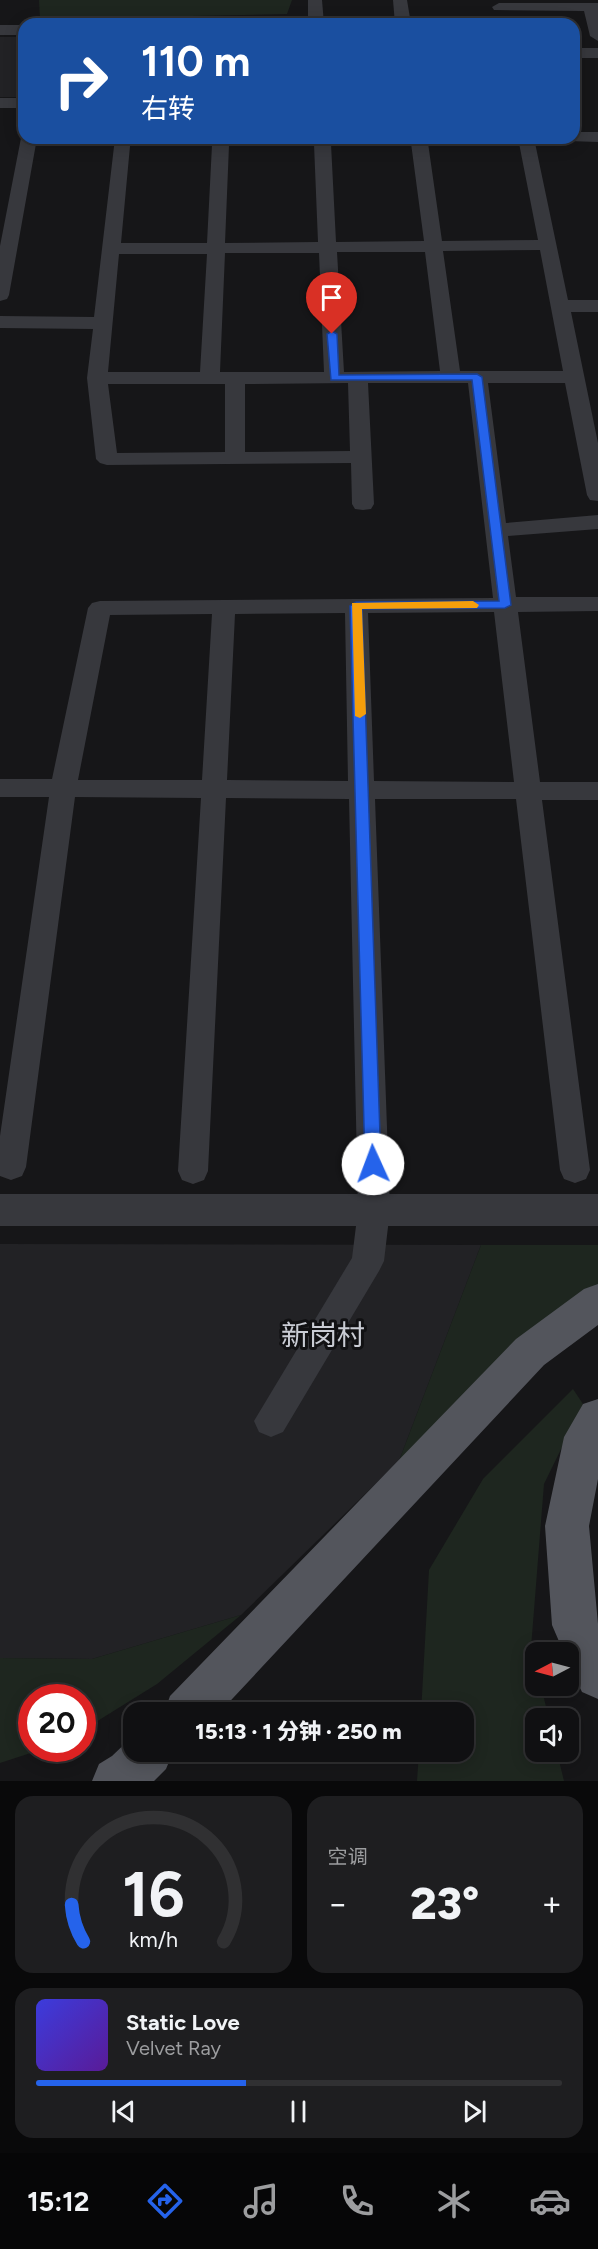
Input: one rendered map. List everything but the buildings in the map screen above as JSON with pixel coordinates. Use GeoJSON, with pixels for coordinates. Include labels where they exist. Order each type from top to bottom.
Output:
{"type":"FeatureCollection","features":[{"type":"Feature","properties":{"kind":"main road"},"geometry":{"type":"LineString","coordinates":[[196,1702],[530,1352],[598,1302]]}},
{"type":"Feature","properties":{"kind":"main road"},"geometry":{"type":"LineString","coordinates":[[591,1427],[567,1526],[575,1625],[598,1676]]}},
{"type":"Feature","properties":{"kind":"main road"},"geometry":{"type":"LineString","coordinates":[[116,1781],[129,1773],[139,1762]]}},
{"type":"Feature","properties":{"kind":"street"},"geometry":{"type":"LineString","coordinates":[[0,1210],[598,1210]]}},
{"type":"Feature","properties":{"kind":"lane"},"geometry":{"type":"LineString","coordinates":[[315,0],[316,18]]}},
{"type":"Feature","properties":{"kind":"lane"},"geometry":{"type":"LineString","coordinates":[[400,0],[402,18]]}},
{"type":"Feature","properties":{"kind":"lane"},"geometry":{"type":"LineString","coordinates":[[499,4],[594,7],[598,36]]}},
{"type":"Feature","properties":{"kind":"lane"},"geometry":{"type":"LineString","coordinates":[[0,30],[18,30]]}},
{"type":"Feature","properties":{"kind":"lane"},"geometry":{"type":"LineString","coordinates":[[580,53],[598,53]]}},
{"type":"Feature","properties":{"kind":"lane"},"geometry":{"type":"LineString","coordinates":[[0,103],[18,103]]}},
{"type":"Feature","properties":{"kind":"lane"},"geometry":{"type":"LineString","coordinates":[[580,137],[598,137]]}},
{"type":"Feature","properties":{"kind":"lane"},"geometry":{"type":"LineString","coordinates":[[0,296],[28,144]]}},
{"type":"Feature","properties":{"kind":"lane"},"geometry":{"type":"LineString","coordinates":[[123,144],[97,378],[107,459],[361,457]]}},
{"type":"Feature","properties":{"kind":"lane"},"geometry":{"type":"LineString","coordinates":[[210,378],[221,144]]}},
{"type":"Feature","properties":{"kind":"lane"},"geometry":{"type":"LineString","coordinates":[[322,144],[334,378]]}},
{"type":"Feature","properties":{"kind":"lane"},"geometry":{"type":"LineString","coordinates":[[420,144],[451,377]]}},
{"type":"Feature","properties":{"kind":"lane"},"geometry":{"type":"LineString","coordinates":[[527,144],[598,495]]}},
{"type":"Feature","properties":{"kind":"lane"},"geometry":{"type":"LineString","coordinates":[[111,249],[548,245]]}},
{"type":"Feature","properties":{"kind":"lane"},"geometry":{"type":"LineString","coordinates":[[560,306],[598,306]]}},
{"type":"Feature","properties":{"kind":"lane"},"geometry":{"type":"LineString","coordinates":[[0,322],[103,323]]}},
{"type":"Feature","properties":{"kind":"lane"},"geometry":{"type":"LineString","coordinates":[[477,377],[575,1170]]}},
{"type":"Feature","properties":{"kind":"lane"},"geometry":{"type":"LineString","coordinates":[[97,378],[574,377]]}},
{"type":"Feature","properties":{"kind":"lane"},"geometry":{"type":"LineString","coordinates":[[235,378],[235,458]]}},
{"type":"Feature","properties":{"kind":"lane"},"geometry":{"type":"LineString","coordinates":[[358,378],[363,504]]}},
{"type":"Feature","properties":{"kind":"lane"},"geometry":{"type":"LineString","coordinates":[[496,530],[598,522]]}},
{"type":"Feature","properties":{"kind":"lane"},"geometry":{"type":"LineString","coordinates":[[11,1167],[63,789],[100,608],[598,604]]}},
{"type":"Feature","properties":{"kind":"lane"},"geometry":{"type":"LineString","coordinates":[[271,1421],[368,1261],[374,1210],[356,606]]}},
{"type":"Feature","properties":{"kind":"lane"},"geometry":{"type":"LineString","coordinates":[[193,1171],[216,789],[224,607]]}},
{"type":"Feature","properties":{"kind":"lane"},"geometry":{"type":"LineString","coordinates":[[0,788],[598,791]]}},
{"type":"Feature","properties":{"kind":"shaded area"},"geometry":{"type":"Polygon","coordinates":[[[39,0],[292,0],[287,14],[40,18],[39,0]]]}},
{"type":"Feature","properties":{"kind":"shaded area"},"geometry":{"type":"Polygon","coordinates":[[[0,37],[18,37],[18,97],[0,97],[0,37]]]}},
{"type":"Feature","properties":{"kind":"shaded area"},"geometry":{"type":"Polygon","coordinates":[[[0,1244],[481,1245],[399,1461],[241,1615],[92,1659],[0,1658],[0,1244]]]}},
{"type":"Feature","properties":{"kind":"shaded area"},"geometry":{"type":"Polygon","coordinates":[[[481,1245],[598,1245],[598,1296],[399,1461],[481,1245]]]}},
{"type":"Feature","properties":{"kind":"shaded area"},"geometry":{"type":"Polygon","coordinates":[[[573,1389],[583,1404],[544,1484],[531,1642],[525,1642],[525,1696],[543,1696],[546,1708],[525,1708],[525,1762],[559,1762],[564,1781],[417,1781],[418,1762],[474,1762],[474,1702],[422,1702],[429,1570],[483,1479],[573,1389]]]}},
{"type":"Feature","properties":{"kind":"shaded area"},"geometry":{"type":"Polygon","coordinates":[[[241,1615],[157,1684],[128,1702],[123,1702],[123,1705],[96,1722],[96,1684],[18,1684],[18,1757],[0,1763],[0,1658],[92,1659],[241,1615]]]}},
{"type":"Feature","properties":{"kind":"slow traffic"},"geometry":{"type":"LineString","coordinates":[[360,714],[356,606],[473,605]]}},
{"type":"Feature","properties":{"kind":"district","name":"新岗村"},"geometry":{"type":"Point","coordinates":[323,1335]}},
{"type":"Feature","properties":{"kind":"route"},"geometry":{"type":"LineString","coordinates":[[332,334],[334,378],[477,377],[505,605],[356,606],[373,1164]]}}]}
